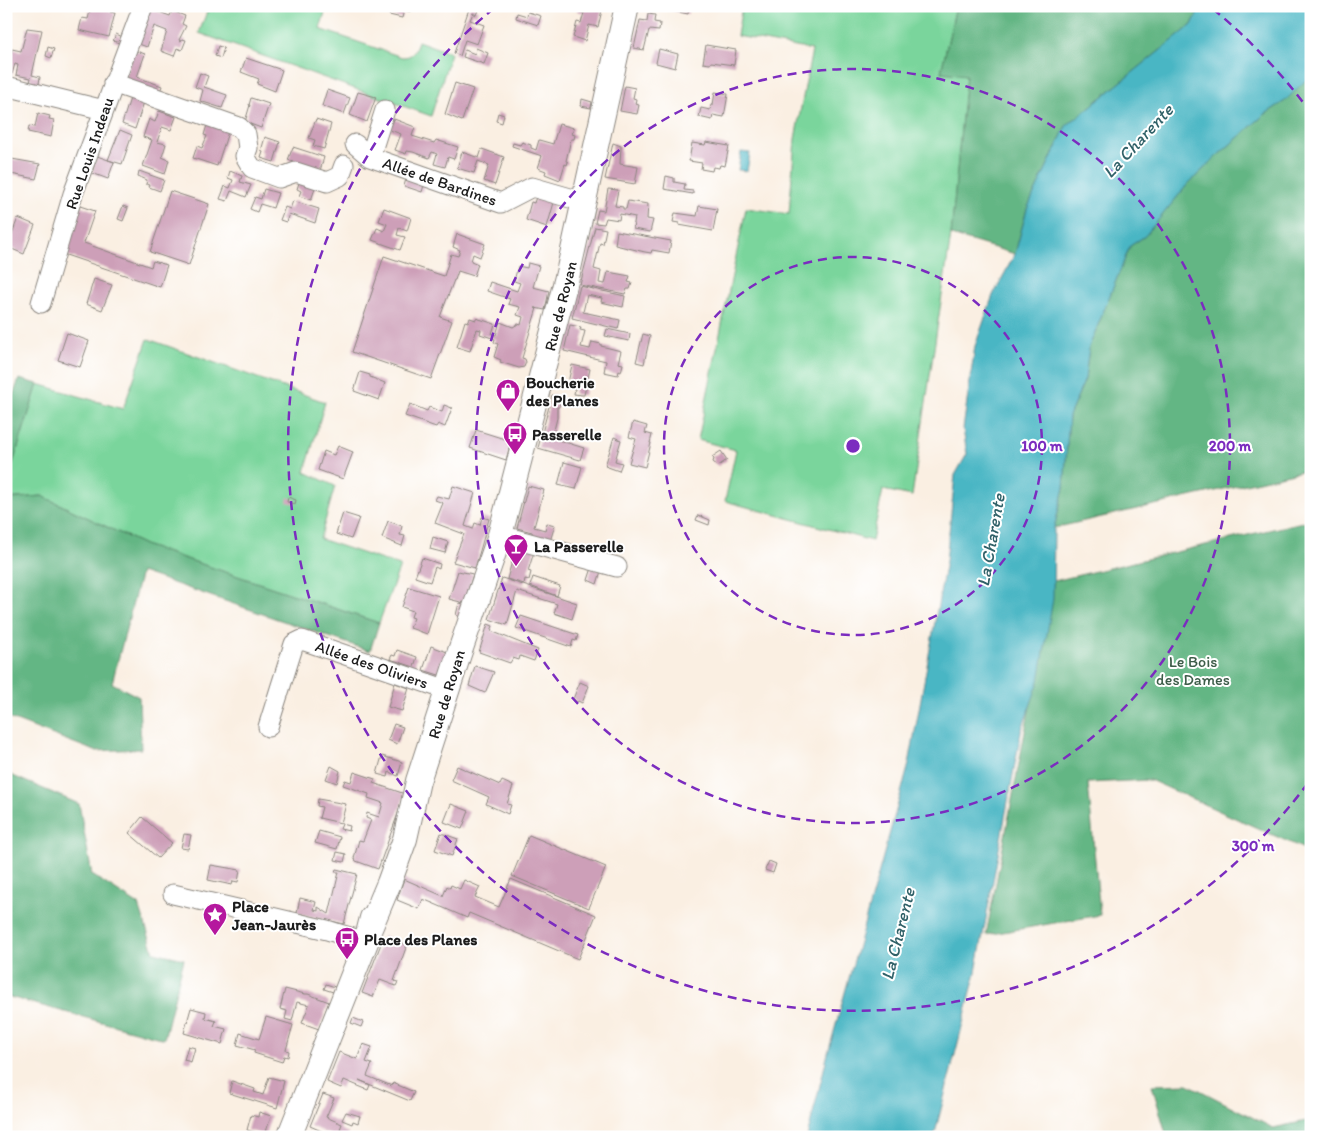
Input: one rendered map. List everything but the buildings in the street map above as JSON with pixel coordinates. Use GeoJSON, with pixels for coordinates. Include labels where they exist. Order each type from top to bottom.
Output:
{"type":"FeatureCollection","features":[{"type":"Feature","properties":{"kind":"main road","name":"Rue de Royan"},"geometry":{"type":"LineString","coordinates":[[289,1137],[405,838],[413,801],[500,535],[541,379],[584,202],[627,6]]}},
{"type":"Feature","properties":{"kind":"street","name":"Rue Louis Indeau"},"geometry":{"type":"LineString","coordinates":[[41,302],[73,194],[143,6]]}},
{"type":"Feature","properties":{"kind":"street"},"geometry":{"type":"LineString","coordinates":[[113,83],[239,127],[246,134],[248,148],[245,156],[252,168],[279,178],[296,172],[327,182],[340,176],[344,165]]}},
{"type":"Feature","properties":{"kind":"street"},"geometry":{"type":"LineString","coordinates":[[6,86],[104,110]]}},
{"type":"Feature","properties":{"kind":"street"},"geometry":{"type":"LineString","coordinates":[[370,157],[386,110]]}},
{"type":"Feature","properties":{"kind":"street","name":"Allée de Bardines"},"geometry":{"type":"LineString","coordinates":[[355,144],[370,157],[502,204],[532,188],[584,202]]}},
{"type":"Feature","properties":{"kind":"street"},"geometry":{"type":"LineString","coordinates":[[500,535],[617,567]]}},
{"type":"Feature","properties":{"kind":"street","name":"Allée des Oliviers"},"geometry":{"type":"LineString","coordinates":[[268,727],[294,644],[302,640],[448,690]]}},
{"type":"Feature","properties":{"kind":"street"},"geometry":{"type":"LineString","coordinates":[[173,894],[326,930],[367,937]]}},
{"type":"Feature","properties":{"kind":"green space"},"geometry":{"type":"Polygon","coordinates":[[[209,6],[318,6],[326,9],[320,29],[402,57],[413,53],[418,41],[451,53],[431,116],[199,33],[209,6]]]}},
{"type":"Feature","properties":{"kind":"green space"},"geometry":{"type":"Polygon","coordinates":[[[742,6],[956,6],[941,72],[966,74],[951,235],[912,496],[883,490],[872,541],[725,501],[736,450],[698,440],[746,208],[789,214],[795,139],[812,50],[737,36],[742,6]]]}},
{"type":"Feature","properties":{"kind":"green space"},"geometry":{"type":"Polygon","coordinates":[[[956,6],[1201,6],[1192,25],[1066,126],[1027,209],[1015,254],[951,235],[966,75],[941,72],[956,6]]]}},
{"type":"Feature","properties":{"kind":"green space"},"geometry":{"type":"Polygon","coordinates":[[[1311,75],[1311,469],[1054,528],[1064,488],[1069,416],[1085,379],[1089,347],[1130,246],[1145,236],[1188,184],[1217,156],[1264,115],[1285,101],[1311,75]]]}},
{"type":"Feature","properties":{"kind":"green space"},"geometry":{"type":"Polygon","coordinates":[[[148,339],[325,402],[305,472],[335,486],[320,539],[400,566],[379,623],[147,546],[42,496],[6,499],[6,485],[38,384],[123,409],[148,339]]]}},
{"type":"Feature","properties":{"kind":"green space"},"geometry":{"type":"Polygon","coordinates":[[[19,379],[38,384],[6,485],[6,415],[19,379]]]}},
{"type":"Feature","properties":{"kind":"green space"},"geometry":{"type":"Polygon","coordinates":[[[42,496],[147,546],[379,623],[370,651],[141,572],[112,683],[139,697],[141,749],[95,751],[6,717],[6,499],[42,496]]]}},
{"type":"Feature","properties":{"kind":"green space","name":"Le Bois des Dames"},"geometry":{"type":"Polygon","coordinates":[[[1311,520],[1311,852],[1150,780],[1088,783],[1100,915],[986,935],[1054,581],[1311,520]]]}},
{"type":"Feature","properties":{"kind":"green space"},"geometry":{"type":"Polygon","coordinates":[[[6,773],[79,804],[92,875],[139,905],[154,952],[184,959],[164,1039],[6,996],[6,773]]]}},
{"type":"Feature","properties":{"kind":"green space"},"geometry":{"type":"Polygon","coordinates":[[[1188,1084],[1273,1128],[1311,1120],[1311,1137],[1167,1137],[1152,1085],[1188,1084]]]}},
{"type":"Feature","properties":{"kind":"water","name":"La Charente"},"geometry":{"type":"Polygon","coordinates":[[[1201,6],[1311,6],[1311,75],[1285,101],[1264,115],[1217,156],[1188,184],[1145,236],[1130,246],[1089,347],[1085,379],[1069,416],[1064,488],[1054,528],[1053,599],[1039,681],[1021,732],[976,972],[934,1137],[807,1137],[828,1053],[909,764],[946,561],[955,475],[967,454],[963,429],[975,346],[993,295],[1015,254],[1027,209],[1066,126],[1192,25],[1201,6]]]}},
{"type":"Feature","properties":{"kind":"water"},"geometry":{"type":"Polygon","coordinates":[[[741,152],[750,153],[747,171],[738,170],[741,152]]]}},
{"type":"Feature","properties":{"kind":"place","name":"Boucherie des Planes"},"geometry":{"type":"Point","coordinates":[508,412]}},
{"type":"Feature","properties":{"kind":"place","name":"Passerelle"},"geometry":{"type":"Point","coordinates":[515,455]}},
{"type":"Feature","properties":{"kind":"place","name":"La Passerelle"},"geometry":{"type":"Point","coordinates":[516,567]}},
{"type":"Feature","properties":{"kind":"place","name":"Place Jean-Jaurès"},"geometry":{"type":"Point","coordinates":[215,936]}},
{"type":"Feature","properties":{"kind":"place","name":"Place des Planes"},"geometry":{"type":"Point","coordinates":[347,960]}}]}
